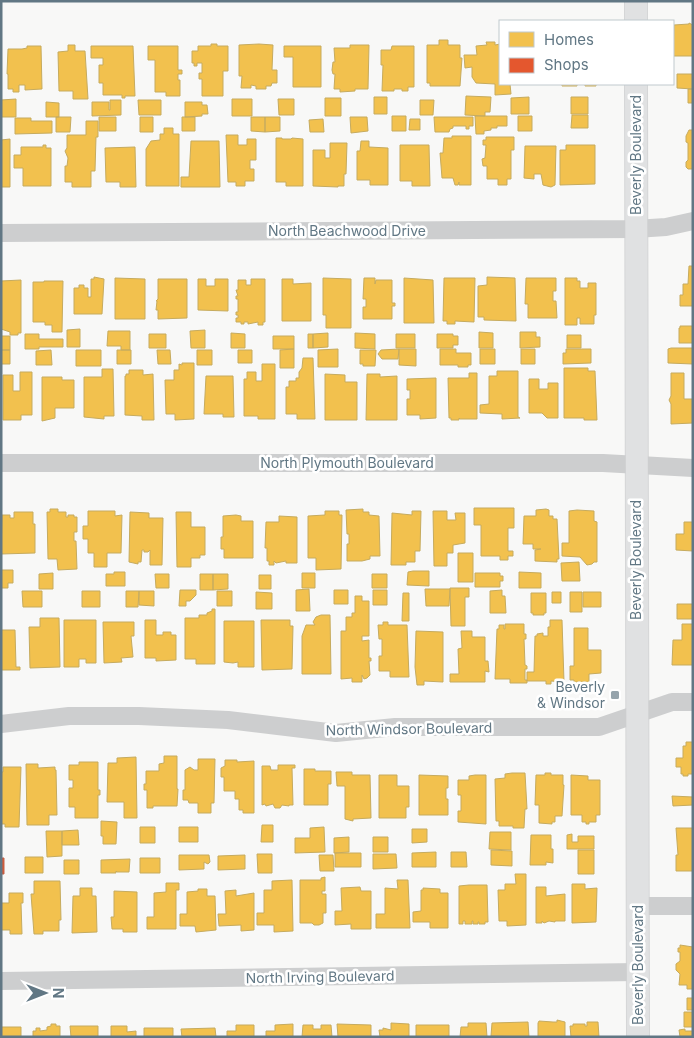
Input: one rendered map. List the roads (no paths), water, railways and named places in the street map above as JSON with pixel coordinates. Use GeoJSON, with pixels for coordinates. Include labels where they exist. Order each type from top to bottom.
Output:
{"type":"FeatureCollection","features":[{"type":"Feature","properties":{"kind":"main road"},"geometry":{"type":"LineString","coordinates":[[636,1],[636,20]]}},
{"type":"Feature","properties":{"kind":"main road","name":"Beverly Boulevard"},"geometry":{"type":"LineString","coordinates":[[636,85],[638,1037]]}},
{"type":"Feature","properties":{"kind":"street","name":"North Beachwood Drive"},"geometry":{"type":"LineString","coordinates":[[1,233],[635,229],[666,227],[693,221]]}},
{"type":"Feature","properties":{"kind":"street","name":"North Plymouth Boulevard"},"geometry":{"type":"LineString","coordinates":[[1,464],[636,464],[693,468]]}},
{"type":"Feature","properties":{"kind":"street","name":"North Windsor Boulevard"},"geometry":{"type":"LineString","coordinates":[[1,724],[69,716],[139,716],[228,720],[336,733],[395,727],[599,727],[672,702],[693,702]]}},
{"type":"Feature","properties":{"kind":"street"},"geometry":{"type":"LineString","coordinates":[[638,906],[693,906]]}},
{"type":"Feature","properties":{"kind":"street","name":"North Irving Boulevard"},"geometry":{"type":"LineString","coordinates":[[1,981],[638,972]]}},
{"type":"Feature","properties":{"kind":"place","name":"Beverly & Windsor"},"geometry":{"type":"Point","coordinates":[615,695]}}]}
